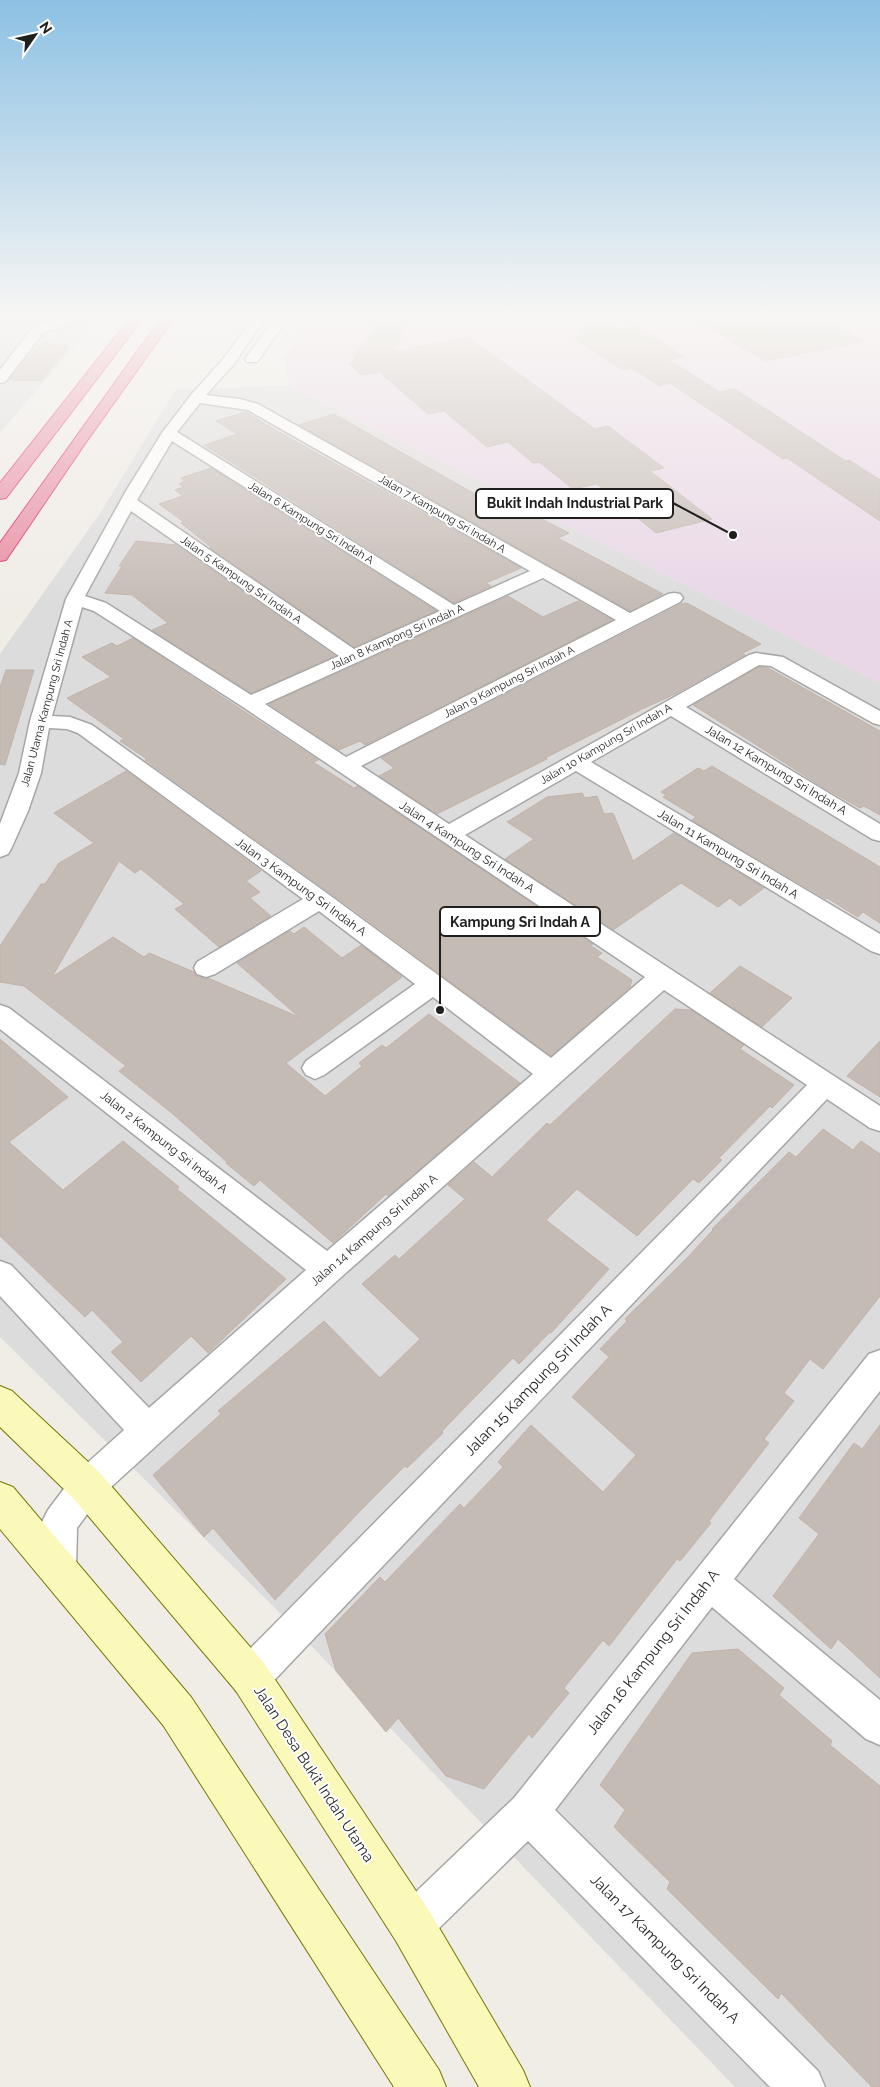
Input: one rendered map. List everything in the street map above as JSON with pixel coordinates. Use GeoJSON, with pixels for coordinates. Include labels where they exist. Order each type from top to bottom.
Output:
{"type":"FeatureCollection","features":[{"type":"Feature","properties":{"kind":"highway"},"geometry":{"type":"LineString","coordinates":[[0,494],[62,414]]}},
{"type":"Feature","properties":{"kind":"highway"},"geometry":{"type":"LineString","coordinates":[[0,556],[99,414]]}},
{"type":"Feature","properties":{"kind":"street","name":"Jalan Utama Kampung Sri Indah A"},"geometry":{"type":"LineString","coordinates":[[3,839],[30,773],[40,721],[75,599],[169,432],[183,414]]}},
{"type":"Feature","properties":{"kind":"street","name":"Jalan 7 Kampung Sri Indah A"},"geometry":{"type":"LineString","coordinates":[[266,414],[630,620]]}},
{"type":"Feature","properties":{"kind":"street","name":"Jalan 6 Kampung Sri Indah A"},"geometry":{"type":"LineString","coordinates":[[169,432],[453,612]]}},
{"type":"Feature","properties":{"kind":"street","name":"Jalan 5 Kampung Sri Indah A"},"geometry":{"type":"LineString","coordinates":[[129,502],[353,657]]}},
{"type":"Feature","properties":{"kind":"street","name":"Jalan 8 Kampong Sri Indah A"},"geometry":{"type":"LineString","coordinates":[[250,703],[543,572]]}},
{"type":"Feature","properties":{"kind":"street","name":"Jalan 9 Kampung Sri Indah A"},"geometry":{"type":"LineString","coordinates":[[345,766],[674,598]]}},
{"type":"Feature","properties":{"kind":"street","name":"Jalan 4 Kampung Sri Indah A"},"geometry":{"type":"LineString","coordinates":[[75,599],[100,607],[250,703],[880,1120]]}},
{"type":"Feature","properties":{"kind":"street","name":"Jalan 10 Kampung Sri Indah A"},"geometry":{"type":"LineString","coordinates":[[449,834],[756,659],[765,658],[776,661],[880,719]]}},
{"type":"Feature","properties":{"kind":"street","name":"Jalan 12 Kampung Sri Indah A"},"geometry":{"type":"LineString","coordinates":[[671,707],[880,834]]}},
{"type":"Feature","properties":{"kind":"street","name":"Jalan 3 Kampung Sri Indah A"},"geometry":{"type":"LineString","coordinates":[[40,721],[70,723],[85,729],[320,900],[553,1074]]}},
{"type":"Feature","properties":{"kind":"street","name":"Jalan 11 Kampung Sri Indah A"},"geometry":{"type":"LineString","coordinates":[[576,762],[880,945]]}},
{"type":"Feature","properties":{"kind":"street"},"geometry":{"type":"LineString","coordinates":[[206,968],[320,900]]}},
{"type":"Feature","properties":{"kind":"street","name":"Jalan 14 Kampung Sri Indah A"},"geometry":{"type":"LineString","coordinates":[[87,1486],[328,1269],[663,976]]}},
{"type":"Feature","properties":{"kind":"street"},"geometry":{"type":"LineString","coordinates":[[315,1068],[433,984]]}},
{"type":"Feature","properties":{"kind":"street","name":"Jalan 2 Kampung Sri Indah A"},"geometry":{"type":"LineString","coordinates":[[0,1015],[328,1269]]}},
{"type":"Feature","properties":{"kind":"street","name":"Jalan 15 Kampung Sri Indah A"},"geometry":{"type":"LineString","coordinates":[[250,1678],[826,1083]]}},
{"type":"Feature","properties":{"kind":"street"},"geometry":{"type":"LineString","coordinates":[[0,1275],[148,1431]]}},
{"type":"Feature","properties":{"kind":"street","name":"Jalan 16 Kampung Sri Indah A"},"geometry":{"type":"LineString","coordinates":[[412,1925],[528,1812],[880,1365]]}},
{"type":"Feature","properties":{"kind":"street","name":"Jalan Desa Bukit Indah Utama"},"geometry":{"type":"LineString","coordinates":[[0,1403],[87,1486],[250,1678],[412,1925],[506,2087]]}},
{"type":"Feature","properties":{"kind":"street"},"geometry":{"type":"LineString","coordinates":[[58,1570],[60,1522],[87,1486]]}},
{"type":"Feature","properties":{"kind":"street"},"geometry":{"type":"LineString","coordinates":[[0,1500],[178,1711],[422,2087]]}},
{"type":"Feature","properties":{"kind":"street"},"geometry":{"type":"LineString","coordinates":[[710,1581],[880,1725]]}},
{"type":"Feature","properties":{"kind":"street","name":"Jalan 17 Kampung Sri Indah A"},"geometry":{"type":"LineString","coordinates":[[528,1812],[802,2087]]}},
{"type":"Feature","properties":{"kind":"shaded area"},"geometry":{"type":"Polygon","coordinates":[[[0,414],[16,414],[0,433],[0,414]]]}},
{"type":"Feature","properties":{"kind":"shaded area"},"geometry":{"type":"Polygon","coordinates":[[[161,414],[346,414],[880,683],[880,2087],[735,2087],[273,1606],[0,1337],[0,654],[101,512],[161,414]]]}},
{"type":"Feature","properties":{"kind":"shaded area"},"geometry":{"type":"Polygon","coordinates":[[[346,414],[880,414],[880,683],[346,414]]]}},
{"type":"Feature","properties":{"kind":"building"},"geometry":{"type":"Polygon","coordinates":[[[238,414],[250,414],[521,568],[486,583],[491,586],[454,603],[204,445],[237,434],[216,421],[238,414]]]}},
{"type":"Feature","properties":{"kind":"building"},"geometry":{"type":"Polygon","coordinates":[[[335,414],[475,494],[485,490],[569,533],[558,538],[663,594],[630,611],[299,425],[335,414]]]}},
{"type":"Feature","properties":{"kind":"building"},"geometry":{"type":"Polygon","coordinates":[[[448,414],[575,414],[595,429],[608,426],[664,468],[650,471],[712,519],[656,533],[597,484],[573,489],[539,462],[533,463],[508,442],[487,447],[448,414]]]}},
{"type":"Feature","properties":{"kind":"building"},"geometry":{"type":"Polygon","coordinates":[[[717,414],[774,414],[846,461],[849,460],[880,480],[880,521],[787,458],[783,459],[717,414]]]}},
{"type":"Feature","properties":{"kind":"building"},"geometry":{"type":"Polygon","coordinates":[[[211,468],[436,611],[354,647],[210,548],[212,548],[181,523],[184,522],[159,504],[183,496],[175,490],[184,487],[179,484],[185,481],[181,478],[211,468]]]}},
{"type":"Feature","properties":{"kind":"building"},"geometry":{"type":"Polygon","coordinates":[[[136,541],[176,545],[335,656],[251,693],[152,630],[168,623],[132,595],[105,593],[122,566],[119,566],[136,541]]]}},
{"type":"Feature","properties":{"kind":"building"},"geometry":{"type":"Polygon","coordinates":[[[508,596],[543,617],[578,601],[612,620],[365,745],[360,741],[339,750],[269,704],[508,596]]]}},
{"type":"Feature","properties":{"kind":"building"},"geometry":{"type":"Polygon","coordinates":[[[687,603],[761,644],[675,694],[437,814],[379,776],[394,768],[381,758],[681,604],[687,603]]]}},
{"type":"Feature","properties":{"kind":"building"},"geometry":{"type":"Polygon","coordinates":[[[133,638],[318,760],[313,762],[354,788],[358,786],[593,944],[591,946],[602,953],[597,957],[632,980],[630,987],[551,1056],[354,910],[145,760],[147,759],[120,741],[124,739],[67,698],[111,677],[82,657],[112,643],[117,646],[133,638]]]}},
{"type":"Feature","properties":{"kind":"building"},"geometry":{"type":"Polygon","coordinates":[[[759,667],[768,668],[880,731],[880,815],[864,806],[860,808],[823,787],[693,705],[759,667]]]}},
{"type":"Feature","properties":{"kind":"building"},"geometry":{"type":"Polygon","coordinates":[[[6,670],[34,670],[5,765],[0,764],[0,687],[6,670]]]}},
{"type":"Feature","properties":{"kind":"building"},"geometry":{"type":"Polygon","coordinates":[[[712,766],[880,867],[880,923],[863,912],[858,917],[826,899],[692,820],[696,817],[663,797],[666,795],[661,792],[698,768],[704,771],[712,766]]]}},
{"type":"Feature","properties":{"kind":"building"},"geometry":{"type":"Polygon","coordinates":[[[126,771],[261,871],[246,881],[260,892],[250,898],[271,916],[219,947],[175,909],[184,904],[141,869],[135,873],[119,861],[52,977],[113,937],[144,957],[149,953],[194,972],[196,976],[208,978],[299,1017],[237,963],[290,931],[294,934],[304,927],[342,958],[361,945],[402,977],[286,1063],[325,1096],[362,1066],[359,1063],[382,1045],[386,1048],[429,1014],[520,1083],[388,1196],[386,1194],[333,1243],[260,1180],[254,1186],[226,1163],[173,1114],[119,1071],[126,1066],[24,986],[0,982],[0,946],[41,884],[45,884],[59,863],[94,843],[54,813],[126,771]]]}},
{"type":"Feature","properties":{"kind":"building"},"geometry":{"type":"Polygon","coordinates":[[[582,793],[585,798],[597,796],[604,814],[613,813],[633,861],[674,833],[764,888],[740,906],[730,898],[718,907],[681,883],[613,930],[505,859],[534,839],[507,822],[547,797],[582,793]]]}},
{"type":"Feature","properties":{"kind":"building"},"geometry":{"type":"Polygon","coordinates":[[[740,966],[792,998],[762,1027],[710,993],[740,966]]]}},
{"type":"Feature","properties":{"kind":"building"},"geometry":{"type":"Polygon","coordinates":[[[675,1009],[691,1010],[744,1045],[740,1049],[794,1085],[772,1108],[770,1106],[719,1158],[722,1160],[699,1183],[693,1179],[637,1236],[577,1189],[546,1220],[609,1269],[551,1333],[519,1364],[513,1358],[442,1431],[443,1433],[407,1468],[405,1466],[275,1600],[213,1528],[204,1537],[153,1475],[221,1414],[218,1411],[324,1321],[380,1378],[420,1339],[362,1284],[395,1255],[399,1259],[465,1199],[448,1185],[474,1162],[492,1177],[547,1123],[550,1125],[675,1009]]]}},
{"type":"Feature","properties":{"kind":"building"},"geometry":{"type":"Polygon","coordinates":[[[0,1039],[68,1097],[9,1142],[63,1190],[123,1141],[179,1187],[177,1189],[286,1279],[208,1353],[191,1336],[141,1382],[111,1352],[123,1342],[92,1310],[85,1317],[0,1236],[0,1039]]]}},
{"type":"Feature","properties":{"kind":"building"},"geometry":{"type":"Polygon","coordinates":[[[880,1041],[880,1097],[847,1076],[880,1041]]]}},
{"type":"Feature","properties":{"kind":"building"},"geometry":{"type":"Polygon","coordinates":[[[823,1129],[853,1150],[861,1141],[880,1154],[880,1296],[823,1369],[810,1359],[784,1393],[794,1401],[764,1439],[769,1443],[709,1521],[711,1523],[680,1561],[677,1559],[609,1646],[603,1640],[564,1688],[569,1693],[532,1738],[529,1734],[484,1789],[446,1776],[398,1718],[386,1732],[336,1671],[325,1634],[380,1577],[385,1582],[460,1504],[464,1508],[503,1467],[498,1462],[531,1425],[603,1492],[636,1455],[572,1397],[609,1357],[600,1349],[627,1321],[625,1319],[789,1152],[796,1157],[823,1129]]]}},
{"type":"Feature","properties":{"kind":"building"},"geometry":{"type":"Polygon","coordinates":[[[880,1425],[880,1678],[838,1639],[831,1649],[773,1596],[819,1534],[799,1518],[854,1443],[862,1449],[880,1425]]]}},
{"type":"Feature","properties":{"kind":"building"},"geometry":{"type":"Polygon","coordinates":[[[738,1649],[784,1688],[779,1695],[832,1741],[830,1745],[880,1786],[880,2087],[872,2087],[781,1993],[778,1999],[667,1889],[670,1882],[614,1827],[625,1810],[600,1785],[692,1653],[738,1649]]]}},
{"type":"Feature","properties":{"kind":"place","name":"Bukit Indah Industrial Park"},"geometry":{"type":"Point","coordinates":[733,535]}},
{"type":"Feature","properties":{"kind":"place","name":"Kampung Sri Indah A"},"geometry":{"type":"Point","coordinates":[440,1010]}}]}
